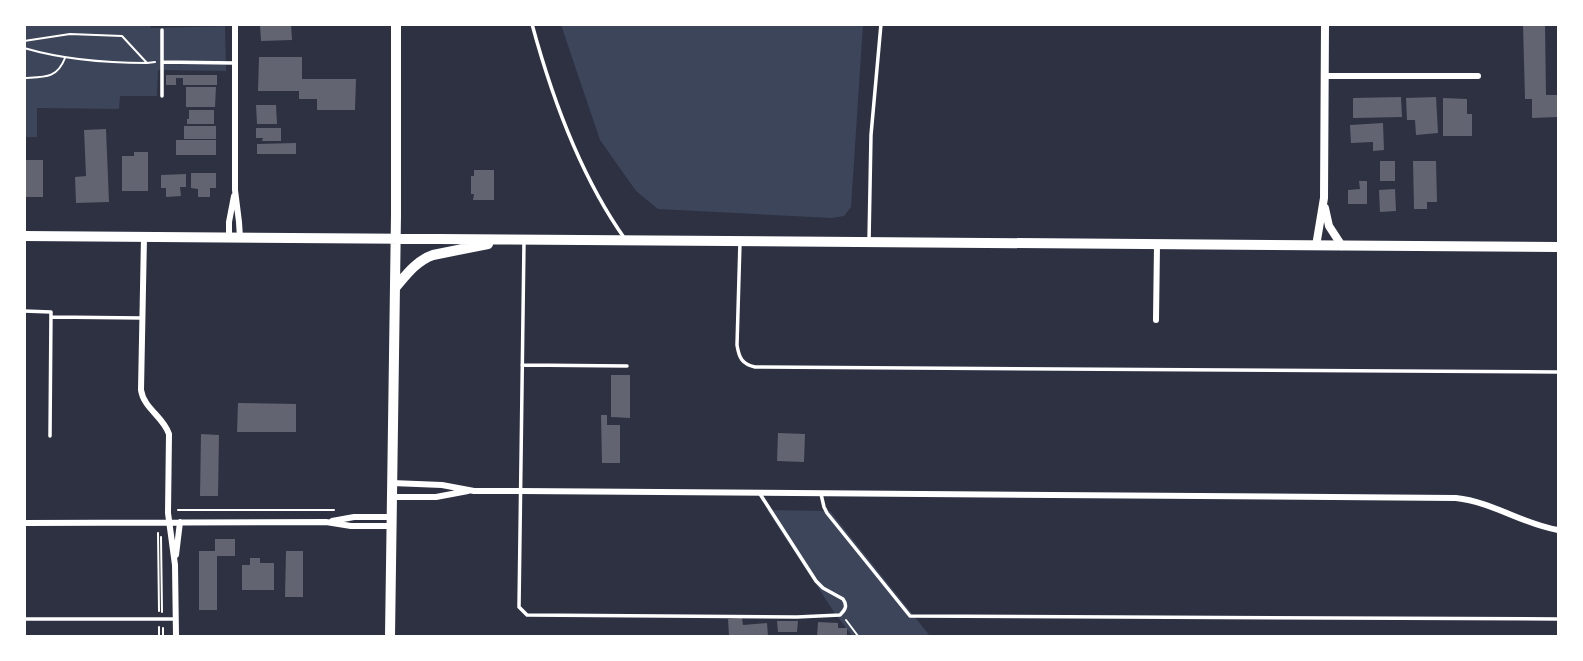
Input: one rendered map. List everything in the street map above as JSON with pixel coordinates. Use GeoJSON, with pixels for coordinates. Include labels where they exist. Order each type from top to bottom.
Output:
{"type":"FeatureCollection","features":[{"type":"Feature","properties":{"kind":"main road"},"geometry":{"type":"LineString","coordinates":[[390,636],[396,240],[396,24]]}},
{"type":"Feature","properties":{"kind":"main road"},"geometry":{"type":"LineString","coordinates":[[24,236],[1559,247]]}},
{"type":"Feature","properties":{"kind":"main road"},"geometry":{"type":"LineString","coordinates":[[395,288],[424,258],[506,240]]}},
{"type":"Feature","properties":{"kind":"street"},"geometry":{"type":"LineString","coordinates":[[235,24],[235,190],[229,222],[235,238]]}},
{"type":"Feature","properties":{"kind":"street"},"geometry":{"type":"LineString","coordinates":[[1316,246],[1324,198],[1325,24]]}},
{"type":"Feature","properties":{"kind":"street"},"geometry":{"type":"LineString","coordinates":[[1325,76],[1478,76]]}},
{"type":"Feature","properties":{"kind":"street"},"geometry":{"type":"LineString","coordinates":[[1324,198],[1329,226],[1342,246]]}},
{"type":"Feature","properties":{"kind":"street"},"geometry":{"type":"LineString","coordinates":[[144,237],[142,397],[165,425],[170,437],[169,522],[175,565],[176,636]]}},
{"type":"Feature","properties":{"kind":"street"},"geometry":{"type":"LineString","coordinates":[[1156,320],[1157,246]]}},
{"type":"Feature","properties":{"kind":"street"},"geometry":{"type":"LineString","coordinates":[[392,483],[442,485],[474,491]]}},
{"type":"Feature","properties":{"kind":"street"},"geometry":{"type":"LineString","coordinates":[[392,498],[436,497],[474,491],[1456,498],[1482,502],[1526,522],[1559,530]]}},
{"type":"Feature","properties":{"kind":"street"},"geometry":{"type":"LineString","coordinates":[[175,565],[180,522]]}},
{"type":"Feature","properties":{"kind":"street"},"geometry":{"type":"LineString","coordinates":[[24,523],[326,522],[351,526],[392,522]]}},
{"type":"Feature","properties":{"kind":"lane"},"geometry":{"type":"LineString","coordinates":[[532,24],[550,87],[565,126],[600,197],[626,241]]}},
{"type":"Feature","properties":{"kind":"lane"},"geometry":{"type":"LineString","coordinates":[[869,243],[871,135],[881,24]]}},
{"type":"Feature","properties":{"kind":"lane"},"geometry":{"type":"LineString","coordinates":[[162,30],[162,96]]}},
{"type":"Feature","properties":{"kind":"lane"},"geometry":{"type":"LineString","coordinates":[[162,62],[235,63]]}},
{"type":"Feature","properties":{"kind":"lane"},"geometry":{"type":"LineString","coordinates":[[524,240],[519,607],[527,615],[797,617],[841,614],[845,610],[844,599],[823,588],[816,580],[760,494]]}},
{"type":"Feature","properties":{"kind":"lane"},"geometry":{"type":"LineString","coordinates":[[740,242],[737,345],[739,358],[755,367],[1559,372]]}},
{"type":"Feature","properties":{"kind":"lane"},"geometry":{"type":"LineString","coordinates":[[24,312],[51,312],[50,436]]}},
{"type":"Feature","properties":{"kind":"lane"},"geometry":{"type":"LineString","coordinates":[[51,317],[142,318]]}},
{"type":"Feature","properties":{"kind":"lane"},"geometry":{"type":"LineString","coordinates":[[522,365],[627,366]]}},
{"type":"Feature","properties":{"kind":"lane"},"geometry":{"type":"LineString","coordinates":[[821,494],[827,513],[910,616],[1559,619]]}},
{"type":"Feature","properties":{"kind":"lane"},"geometry":{"type":"LineString","coordinates":[[24,619],[176,619]]}},
{"type":"Feature","properties":{"kind":"path"},"geometry":{"type":"LineString","coordinates":[[24,41],[70,34],[122,36],[147,62]]}},
{"type":"Feature","properties":{"kind":"path"},"geometry":{"type":"LineString","coordinates":[[24,48],[65,58],[92,61],[162,62]]}},
{"type":"Feature","properties":{"kind":"path"},"geometry":{"type":"LineString","coordinates":[[24,78],[55,74],[65,58]]}},
{"type":"Feature","properties":{"kind":"path"},"geometry":{"type":"LineString","coordinates":[[169,522],[178,510],[335,510]]}},
{"type":"Feature","properties":{"kind":"path"},"geometry":{"type":"LineString","coordinates":[[159,522],[161,636]]}},
{"type":"Feature","properties":{"kind":"path"},"geometry":{"type":"LineString","coordinates":[[841,614],[858,636]]}},
{"type":"Feature","properties":{"kind":"shaded area"},"geometry":{"type":"Polygon","coordinates":[[[150,24],[151,28],[225,26],[226,71],[158,70],[157,96],[120,96],[119,109],[37,108],[37,137],[25,137],[25,25],[150,24]]]}},
{"type":"Feature","properties":{"kind":"shaded area"},"geometry":{"type":"Polygon","coordinates":[[[561,25],[863,25],[851,207],[844,216],[832,218],[658,209],[636,191],[600,140],[561,25]]]}},
{"type":"Feature","properties":{"kind":"shaded area"},"geometry":{"type":"Polygon","coordinates":[[[767,510],[830,511],[930,636],[852,636],[767,510]]]}},
{"type":"Feature","properties":{"kind":"building"},"geometry":{"type":"Polygon","coordinates":[[[291,24],[292,40],[261,41],[260,25],[291,24]]]}},
{"type":"Feature","properties":{"kind":"building"},"geometry":{"type":"Polygon","coordinates":[[[1523,24],[1545,24],[1546,95],[1558,95],[1558,117],[1532,118],[1532,99],[1525,99],[1523,24]]]}},
{"type":"Feature","properties":{"kind":"building"},"geometry":{"type":"Polygon","coordinates":[[[259,57],[302,57],[302,79],[356,79],[355,110],[317,110],[317,99],[299,99],[299,91],[258,91],[259,57]]]}},
{"type":"Feature","properties":{"kind":"building"},"geometry":{"type":"Polygon","coordinates":[[[166,75],[217,75],[217,85],[183,85],[183,78],[176,78],[176,85],[166,85],[166,75]]]}},
{"type":"Feature","properties":{"kind":"building"},"geometry":{"type":"Polygon","coordinates":[[[186,87],[216,87],[215,107],[186,107],[186,87]]]}},
{"type":"Feature","properties":{"kind":"building"},"geometry":{"type":"Polygon","coordinates":[[[1401,97],[1402,117],[1353,118],[1353,98],[1401,97]]]}},
{"type":"Feature","properties":{"kind":"building"},"geometry":{"type":"Polygon","coordinates":[[[1436,97],[1438,133],[1416,135],[1415,120],[1407,120],[1406,98],[1436,97]]]}},
{"type":"Feature","properties":{"kind":"building"},"geometry":{"type":"Polygon","coordinates":[[[1443,98],[1467,99],[1467,114],[1472,114],[1472,136],[1443,136],[1443,98]]]}},
{"type":"Feature","properties":{"kind":"building"},"geometry":{"type":"Polygon","coordinates":[[[256,105],[276,105],[277,124],[257,124],[256,105]]]}},
{"type":"Feature","properties":{"kind":"building"},"geometry":{"type":"Polygon","coordinates":[[[189,110],[214,110],[214,124],[187,124],[189,110]]]}},
{"type":"Feature","properties":{"kind":"building"},"geometry":{"type":"Polygon","coordinates":[[[1383,123],[1384,150],[1373,151],[1373,142],[1351,143],[1350,125],[1383,123]]]}},
{"type":"Feature","properties":{"kind":"building"},"geometry":{"type":"Polygon","coordinates":[[[184,126],[216,126],[216,139],[184,139],[184,126]]]}},
{"type":"Feature","properties":{"kind":"building"},"geometry":{"type":"Polygon","coordinates":[[[256,128],[281,128],[281,141],[262,141],[263,138],[256,138],[256,128]]]}},
{"type":"Feature","properties":{"kind":"building"},"geometry":{"type":"Polygon","coordinates":[[[106,129],[109,202],[76,203],[75,177],[86,176],[84,130],[106,129]]]}},
{"type":"Feature","properties":{"kind":"building"},"geometry":{"type":"Polygon","coordinates":[[[176,140],[216,140],[216,155],[176,155],[176,140]]]}},
{"type":"Feature","properties":{"kind":"building"},"geometry":{"type":"Polygon","coordinates":[[[296,143],[296,154],[257,154],[257,144],[296,143]]]}},
{"type":"Feature","properties":{"kind":"building"},"geometry":{"type":"Polygon","coordinates":[[[134,152],[148,152],[148,191],[122,191],[122,156],[134,156],[134,152]]]}},
{"type":"Feature","properties":{"kind":"building"},"geometry":{"type":"Polygon","coordinates":[[[24,160],[43,160],[43,197],[24,197],[24,160]]]}},
{"type":"Feature","properties":{"kind":"building"},"geometry":{"type":"Polygon","coordinates":[[[1380,161],[1395,161],[1395,181],[1380,181],[1380,161]]]}},
{"type":"Feature","properties":{"kind":"building"},"geometry":{"type":"Polygon","coordinates":[[[1413,161],[1436,161],[1437,202],[1427,202],[1427,209],[1414,209],[1413,161]]]}},
{"type":"Feature","properties":{"kind":"building"},"geometry":{"type":"Polygon","coordinates":[[[474,170],[494,170],[494,200],[473,200],[471,176],[474,176],[474,170]]]}},
{"type":"Feature","properties":{"kind":"building"},"geometry":{"type":"Polygon","coordinates":[[[191,173],[216,173],[216,188],[210,188],[210,197],[198,197],[198,189],[191,188],[191,173]]]}},
{"type":"Feature","properties":{"kind":"building"},"geometry":{"type":"Polygon","coordinates":[[[186,174],[186,187],[180,187],[181,196],[166,197],[166,188],[161,188],[161,175],[186,174]]]}},
{"type":"Feature","properties":{"kind":"building"},"geometry":{"type":"Polygon","coordinates":[[[1359,181],[1367,181],[1367,204],[1348,204],[1348,190],[1360,189],[1359,181]]]}},
{"type":"Feature","properties":{"kind":"building"},"geometry":{"type":"Polygon","coordinates":[[[1395,189],[1396,211],[1380,212],[1379,190],[1395,189]]]}},
{"type":"Feature","properties":{"kind":"building"},"geometry":{"type":"Polygon","coordinates":[[[611,375],[630,375],[630,418],[611,417],[611,375]]]}},
{"type":"Feature","properties":{"kind":"building"},"geometry":{"type":"Polygon","coordinates":[[[238,403],[296,404],[296,432],[237,432],[238,403]]]}},
{"type":"Feature","properties":{"kind":"building"},"geometry":{"type":"Polygon","coordinates":[[[601,415],[607,415],[607,425],[620,425],[620,463],[602,463],[601,415]]]}},
{"type":"Feature","properties":{"kind":"building"},"geometry":{"type":"Polygon","coordinates":[[[778,433],[805,434],[804,462],[777,461],[778,433]]]}},
{"type":"Feature","properties":{"kind":"building"},"geometry":{"type":"Polygon","coordinates":[[[201,434],[219,435],[218,496],[200,496],[201,434]]]}},
{"type":"Feature","properties":{"kind":"building"},"geometry":{"type":"Polygon","coordinates":[[[215,539],[235,539],[235,556],[217,556],[217,610],[199,610],[199,551],[215,551],[215,539]]]}},
{"type":"Feature","properties":{"kind":"building"},"geometry":{"type":"Polygon","coordinates":[[[286,551],[303,551],[303,597],[285,597],[286,551]]]}},
{"type":"Feature","properties":{"kind":"building"},"geometry":{"type":"Polygon","coordinates":[[[250,558],[260,558],[260,563],[274,563],[274,590],[242,590],[242,565],[250,565],[250,558]]]}},
{"type":"Feature","properties":{"kind":"building"},"geometry":{"type":"Polygon","coordinates":[[[742,618],[743,625],[767,623],[768,636],[729,636],[728,619],[742,618]]]}},
{"type":"Feature","properties":{"kind":"building"},"geometry":{"type":"Polygon","coordinates":[[[777,621],[798,621],[797,632],[778,632],[777,621]]]}},
{"type":"Feature","properties":{"kind":"building"},"geometry":{"type":"Polygon","coordinates":[[[818,622],[838,623],[838,628],[847,628],[847,636],[817,636],[818,622]]]}}]}
